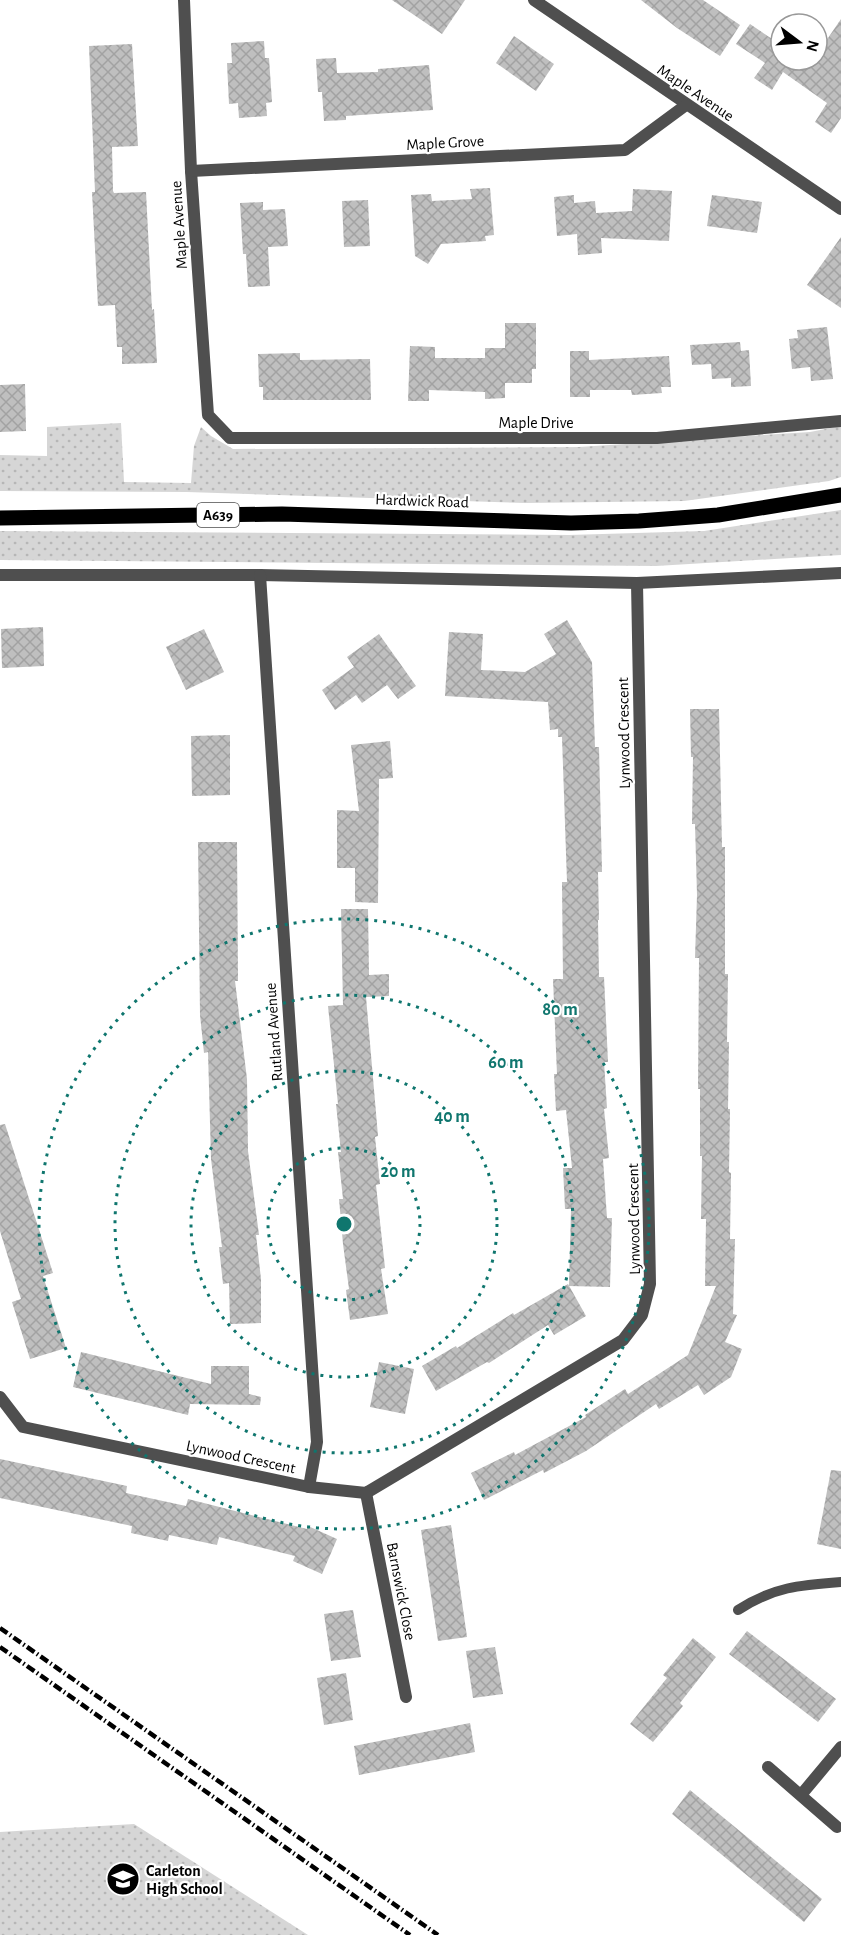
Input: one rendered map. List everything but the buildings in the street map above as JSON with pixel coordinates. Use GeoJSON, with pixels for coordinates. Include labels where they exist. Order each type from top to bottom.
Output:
{"type":"FeatureCollection","features":[{"type":"Feature","properties":{"kind":"main road","name":"Hardwick Road"},"geometry":{"type":"LineString","coordinates":[[0,518],[282,514],[571,523],[718,515],[841,495]]}},
{"type":"Feature","properties":{"kind":"street","name":"Maple Avenue"},"geometry":{"type":"LineString","coordinates":[[184,0],[191,171],[208,416],[230,438]]}},
{"type":"Feature","properties":{"kind":"street","name":"Maple Avenue"},"geometry":{"type":"LineString","coordinates":[[534,0],[841,209]]}},
{"type":"Feature","properties":{"kind":"street","name":"Maple Grove"},"geometry":{"type":"LineString","coordinates":[[191,171],[625,150],[686,105]]}},
{"type":"Feature","properties":{"kind":"street","name":"Maple Drive"},"geometry":{"type":"LineString","coordinates":[[230,438],[657,438],[841,421]]}},
{"type":"Feature","properties":{"kind":"street"},"geometry":{"type":"LineString","coordinates":[[0,574],[260,575],[637,583],[841,573]]}},
{"type":"Feature","properties":{"kind":"street","name":"Rutland Avenue"},"geometry":{"type":"LineString","coordinates":[[260,575],[317,1442],[309,1487]]}},
{"type":"Feature","properties":{"kind":"street","name":"Lynwood Crescent"},"geometry":{"type":"LineString","coordinates":[[0,1397],[23,1427],[309,1487],[366,1493],[623,1340],[642,1315],[650,1284],[637,583]]}},
{"type":"Feature","properties":{"kind":"street","name":"Barnswick Close"},"geometry":{"type":"LineString","coordinates":[[366,1493],[406,1697]]}},
{"type":"Feature","properties":{"kind":"street"},"geometry":{"type":"LineString","coordinates":[[801,1795],[841,1747]]}},
{"type":"Feature","properties":{"kind":"street"},"geometry":{"type":"LineString","coordinates":[[768,1767],[837,1827]]}},
{"type":"Feature","properties":{"kind":"lane"},"geometry":{"type":"LineString","coordinates":[[738,1610],[756,1598],[777,1590],[841,1582]]}},
{"type":"Feature","properties":{"kind":"shaded area"},"geometry":{"type":"Polygon","coordinates":[[[121,423],[124,482],[191,483],[194,446],[201,427],[233,449],[579,447],[810,432],[841,426],[841,477],[829,481],[684,501],[525,503],[187,492],[0,491],[0,455],[47,456],[47,427],[121,423]]]}},
{"type":"Feature","properties":{"kind":"shaded area"},"geometry":{"type":"Polygon","coordinates":[[[841,510],[841,555],[656,566],[0,560],[0,531],[569,535],[704,531],[841,510]]]}},
{"type":"Feature","properties":{"kind":"shaded area","name":"Carleton High School"},"geometry":{"type":"Polygon","coordinates":[[[134,1824],[308,1935],[0,1935],[0,1832],[134,1824]]]}},
{"type":"Feature","properties":{"kind":"railway"},"geometry":{"type":"LineString","coordinates":[[0,1628],[438,1935]]}},
{"type":"Feature","properties":{"kind":"railway"},"geometry":{"type":"LineString","coordinates":[[0,1647],[410,1935]]}},
{"type":"Feature","properties":{"kind":"place","name":"Carleton High School"},"geometry":{"type":"Point","coordinates":[123,1879]}}]}
